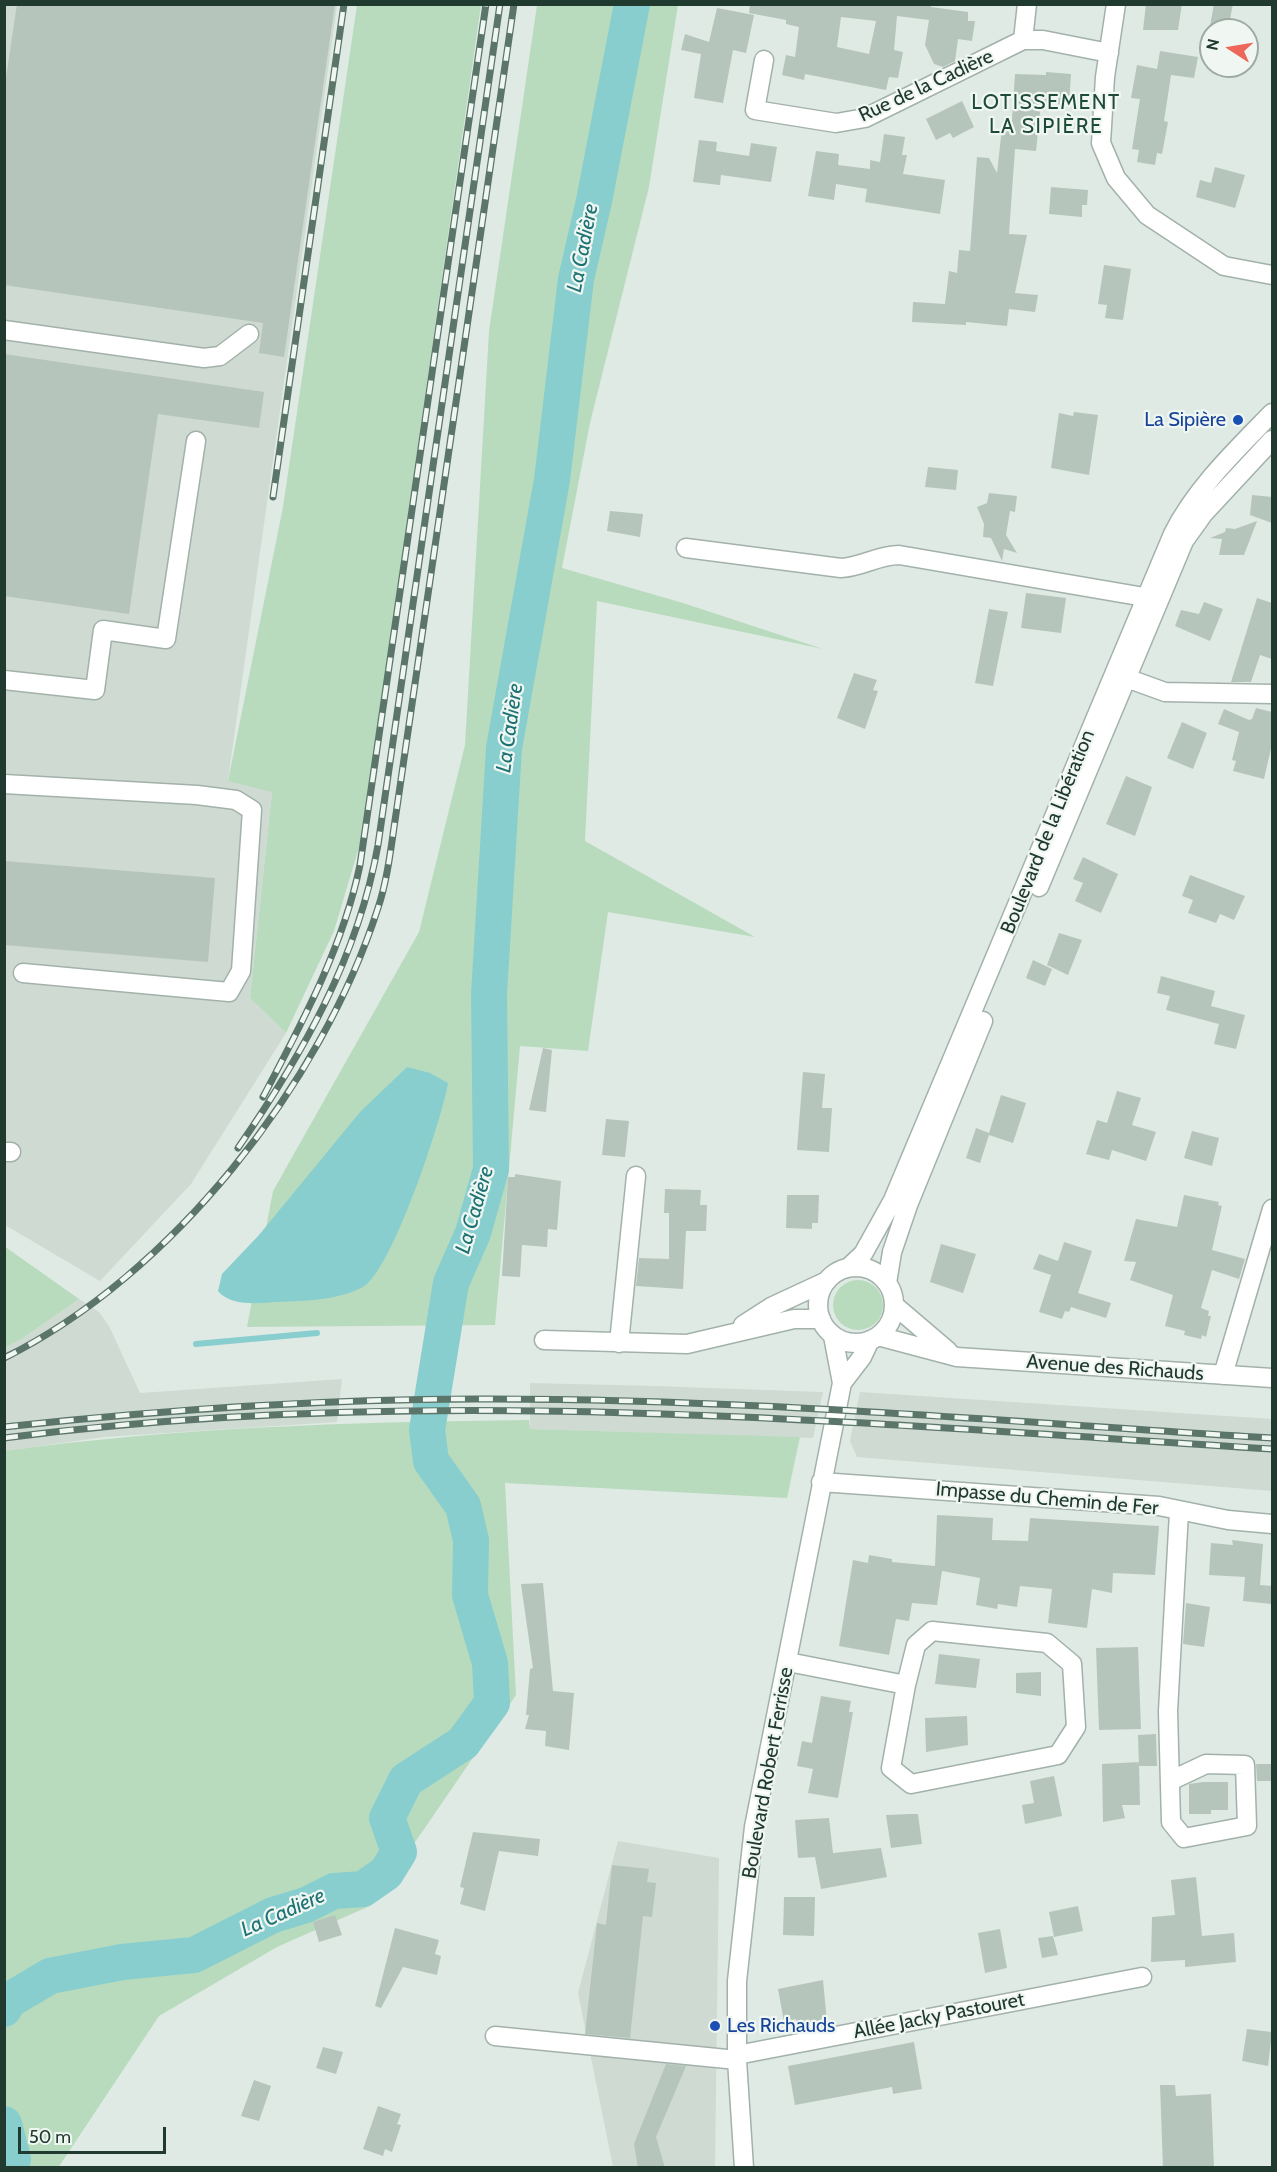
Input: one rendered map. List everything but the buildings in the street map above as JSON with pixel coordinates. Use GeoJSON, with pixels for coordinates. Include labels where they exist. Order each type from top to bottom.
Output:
{"type":"FeatureCollection","features":[{"type":"Feature","properties":{"kind":"street"},"geometry":{"type":"LineString","coordinates":[[1023,40],[1028,4]]}},
{"type":"Feature","properties":{"kind":"street"},"geometry":{"type":"LineString","coordinates":[[1116,4],[1101,143],[1116,178],[1147,215],[1224,266],[1272,275]]}},
{"type":"Feature","properties":{"kind":"street","name":"Rue de la Cadière"},"geometry":{"type":"LineString","coordinates":[[764,60],[755,110],[836,123],[865,118],[1023,40],[1043,40],[1109,53]]}},
{"type":"Feature","properties":{"kind":"street"},"geometry":{"type":"LineString","coordinates":[[4,330],[204,358],[220,356],[249,334]]}},
{"type":"Feature","properties":{"kind":"street","name":"Boulevard de la Libération"},"geometry":{"type":"LineString","coordinates":[[887,1283],[892,1252],[908,1205],[1152,598],[1180,519],[1244,442],[1272,413]]}},
{"type":"Feature","properties":{"kind":"street","name":"Boulevard de la Libération"},"geometry":{"type":"LineString","coordinates":[[1152,598],[1193,525],[1265,460],[1272,440]]}},
{"type":"Feature","properties":{"kind":"street"},"geometry":{"type":"LineString","coordinates":[[4,680],[94,690],[103,630],[166,639],[196,441]]}},
{"type":"Feature","properties":{"kind":"street"},"geometry":{"type":"LineString","coordinates":[[1244,442],[1265,460]]}},
{"type":"Feature","properties":{"kind":"street"},"geometry":{"type":"LineString","coordinates":[[686,548],[841,568],[856,567],[884,555],[899,555],[1152,598]]}},
{"type":"Feature","properties":{"kind":"street"},"geometry":{"type":"LineString","coordinates":[[1121,676],[1165,692],[1272,694]]}},
{"type":"Feature","properties":{"kind":"street","name":"Boulevard de la Libération"},"geometry":{"type":"LineString","coordinates":[[848,1268],[863,1254],[893,1200],[1121,676]]}},
{"type":"Feature","properties":{"kind":"street"},"geometry":{"type":"LineString","coordinates":[[4,784],[197,795],[236,800],[252,810],[241,971],[229,992],[23,973]]}},
{"type":"Feature","properties":{"kind":"street"},"geometry":{"type":"LineString","coordinates":[[619,1343],[636,1176]]}},
{"type":"Feature","properties":{"kind":"street"},"geometry":{"type":"LineString","coordinates":[[1223,1375],[1272,1209]]}},
{"type":"Feature","properties":{"kind":"street"},"geometry":{"type":"LineString","coordinates":[[734,1331],[771,1307],[827,1281],[836,1273],[848,1268],[870,1270],[887,1283],[894,1305],[930,1338],[957,1357]]}},
{"type":"Feature","properties":{"kind":"street"},"geometry":{"type":"LineString","coordinates":[[827,1281],[820,1293],[818,1306],[821,1319],[833,1336],[851,1343],[874,1338],[890,1322],[894,1305]]}},
{"type":"Feature","properties":{"kind":"street"},"geometry":{"type":"LineString","coordinates":[[544,1340],[687,1344],[734,1331],[794,1319],[821,1319]]}},
{"type":"Feature","properties":{"kind":"street","name":"Boulevard Robert Ferrisse"},"geometry":{"type":"LineString","coordinates":[[744,2168],[737,2058],[737,1981],[754,1827],[842,1383],[833,1336]]}},
{"type":"Feature","properties":{"kind":"street","name":"Avenue des Richauds"},"geometry":{"type":"LineString","coordinates":[[874,1338],[957,1357],[1272,1378]]}},
{"type":"Feature","properties":{"kind":"street","name":"Boulevard Robert Ferrisse"},"geometry":{"type":"LineString","coordinates":[[842,1383],[874,1338]]}},
{"type":"Feature","properties":{"kind":"street","name":"Impasse du Chemin de Fer"},"geometry":{"type":"LineString","coordinates":[[821,1482],[1159,1506],[1179,1512],[1272,1524]]}},
{"type":"Feature","properties":{"kind":"street"},"geometry":{"type":"LineString","coordinates":[[1170,1781],[1206,1764],[1245,1765],[1247,1826],[1184,1838],[1171,1822],[1168,1711],[1179,1512]]}},
{"type":"Feature","properties":{"kind":"street"},"geometry":{"type":"LineString","coordinates":[[932,1631],[1047,1643],[1072,1664],[1076,1727],[1058,1755],[911,1784],[891,1768],[906,1685],[916,1645],[932,1631]]}},
{"type":"Feature","properties":{"kind":"street"},"geometry":{"type":"LineString","coordinates":[[788,1662],[906,1685]]}},
{"type":"Feature","properties":{"kind":"street","name":"Allée Jacky Pastouret"},"geometry":{"type":"LineString","coordinates":[[495,2036],[737,2058],[1142,1977]]}},
{"type":"Feature","properties":{"kind":"shaded area"},"geometry":{"type":"Polygon","coordinates":[[[5,5],[337,5],[228,780],[272,791],[250,998],[286,1033],[191,1184],[100,1281],[5,1225],[5,5]]]}},
{"type":"Feature","properties":{"kind":"shaded area"},"geometry":{"type":"Polygon","coordinates":[[[79,1299],[99,1312],[109,1326],[140,1393],[342,1379],[337,1422],[104,1437],[5,1451],[4,1347],[20,1340],[79,1299]]]}},
{"type":"Feature","properties":{"kind":"shaded area"},"geometry":{"type":"Polygon","coordinates":[[[530,1383],[823,1392],[813,1438],[530,1429],[530,1383]]]}},
{"type":"Feature","properties":{"kind":"shaded area"},"geometry":{"type":"Polygon","coordinates":[[[860,1392],[1272,1419],[1272,1491],[857,1457],[850,1441],[860,1392]]]}},
{"type":"Feature","properties":{"kind":"shaded area"},"geometry":{"type":"Polygon","coordinates":[[[618,1841],[719,1858],[715,2167],[613,2167],[578,1993],[618,1841]]]}},
{"type":"Feature","properties":{"kind":"green space"},"geometry":{"type":"Polygon","coordinates":[[[357,5],[481,5],[362,837],[334,931],[286,1033],[250,998],[272,792],[228,781],[283,507],[357,5]]]}},
{"type":"Feature","properties":{"kind":"green space"},"geometry":{"type":"Polygon","coordinates":[[[537,5],[678,5],[649,187],[590,423],[562,568],[683,603],[823,649],[597,601],[585,841],[755,937],[608,912],[588,1051],[520,1046],[495,1325],[247,1327],[273,1191],[419,932],[465,745],[489,331],[537,5]]]}},
{"type":"Feature","properties":{"kind":"green space"},"geometry":{"type":"Polygon","coordinates":[[[4,1246],[79,1299],[20,1340],[5,1347],[4,1246]]]}},
{"type":"Feature","properties":{"kind":"green space"},"geometry":{"type":"Polygon","coordinates":[[[858,1280],[876,1287],[883,1305],[876,1323],[858,1330],[840,1323],[833,1305],[840,1287],[858,1280]]]}},
{"type":"Feature","properties":{"kind":"green space"},"geometry":{"type":"Polygon","coordinates":[[[529,1420],[530,1429],[800,1437],[787,1498],[505,1483],[516,1695],[372,1905],[277,1947],[159,2016],[58,2168],[5,2167],[4,1451],[135,1436],[266,1427],[529,1420]]]}},
{"type":"Feature","properties":{"kind":"water"},"geometry":{"type":"Polygon","coordinates":[[[407,1067],[430,1073],[448,1083],[436,1128],[414,1192],[388,1253],[375,1275],[363,1287],[343,1295],[322,1299],[254,1303],[238,1302],[224,1296],[218,1291],[222,1274],[259,1235],[360,1112],[407,1067]]]}},
{"type":"Feature","properties":{"kind":"waterway","name":"La Cadière"},"geometry":{"type":"LineString","coordinates":[[4,2009],[8,2001],[50,1976],[122,1962],[194,1955],[273,1915],[306,1905],[334,1891],[363,1889],[386,1873],[399,1852],[387,1818],[406,1780],[463,1743],[492,1703],[490,1663],[470,1595],[471,1540],[463,1506],[431,1461],[427,1430],[451,1283],[473,1233],[491,1169],[489,994],[504,748],[552,480],[576,279],[594,201],[632,4]]}},
{"type":"Feature","properties":{"kind":"waterway"},"geometry":{"type":"LineString","coordinates":[[196,1344],[317,1333]]}},
{"type":"Feature","properties":{"kind":"waterway","name":"La Cadière"},"geometry":{"type":"LineString","coordinates":[[4,2124],[13,2159],[10,2168]]}},
{"type":"Feature","properties":{"kind":"railway"},"geometry":{"type":"LineString","coordinates":[[273,497],[344,4]]}},
{"type":"Feature","properties":{"kind":"railway"},"geometry":{"type":"LineString","coordinates":[[263,1097],[320,984],[343,925],[360,865],[486,4]]}},
{"type":"Feature","properties":{"kind":"railway"},"geometry":{"type":"LineString","coordinates":[[238,1148],[284,1077],[324,1004],[342,966],[369,887],[378,845],[500,4]]}},
{"type":"Feature","properties":{"kind":"railway"},"geometry":{"type":"LineString","coordinates":[[4,1358],[66,1322],[125,1278],[181,1226],[233,1168],[279,1106],[319,1041],[352,975],[378,908],[391,850],[514,4]]}},
{"type":"Feature","properties":{"kind":"railway"},"geometry":{"type":"LineString","coordinates":[[4,1427],[122,1415],[299,1403],[476,1399],[675,1402],[874,1412],[1272,1438]]}},
{"type":"Feature","properties":{"kind":"railway"},"geometry":{"type":"LineString","coordinates":[[4,1438],[162,1422],[321,1413],[480,1410],[638,1413],[797,1420],[1272,1449]]}},
{"type":"Feature","properties":{"kind":"place","name":"La Sipière"},"geometry":{"type":"Point","coordinates":[1238,420]}},
{"type":"Feature","properties":{"kind":"place","name":"Les Richauds"},"geometry":{"type":"Point","coordinates":[715,2026]}},
{"type":"Feature","properties":{"kind":"district","name":"LOTISSEMENT LA SIPIÈRE"},"geometry":{"type":"Point","coordinates":[1046,115]}}]}
